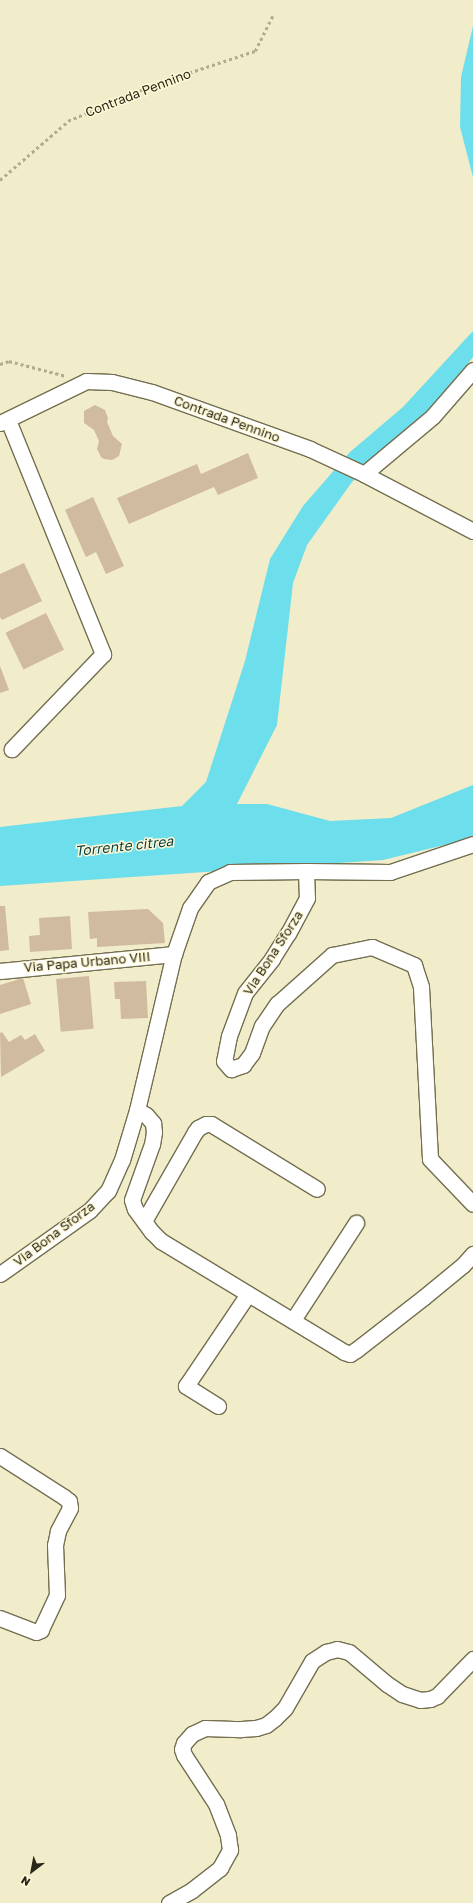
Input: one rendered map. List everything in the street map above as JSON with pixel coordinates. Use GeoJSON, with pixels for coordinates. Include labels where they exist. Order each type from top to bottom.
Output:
{"type":"FeatureCollection","features":[{"type":"Feature","properties":{"kind":"street"},"geometry":{"type":"LineString","coordinates":[[364,474],[434,416],[473,370]]}},
{"type":"Feature","properties":{"kind":"street","name":"Contrada Pennino"},"geometry":{"type":"LineString","coordinates":[[4,421],[86,381],[112,382],[152,392],[310,449],[364,474],[473,531]]}},
{"type":"Feature","properties":{"kind":"street"},"geometry":{"type":"LineString","coordinates":[[4,421],[103,654],[12,749]]}},
{"type":"Feature","properties":{"kind":"street"},"geometry":{"type":"LineString","coordinates":[[306,871],[390,872],[473,844]]}},
{"type":"Feature","properties":{"kind":"street","name":"Via Bona Sforza"},"geometry":{"type":"LineString","coordinates":[[0,1274],[90,1210],[108,1191],[122,1160],[137,1110],[174,954],[190,908],[208,882],[230,872],[306,871],[307,898],[280,946],[245,993],[229,1036],[224,1061],[231,1069],[243,1066],[252,1053],[262,1026],[277,1004],[332,955],[372,947],[414,965],[421,987],[430,1159],[473,1204]]}},
{"type":"Feature","properties":{"kind":"street","name":"Via Papa Urbano VIII"},"geometry":{"type":"LineString","coordinates":[[0,971],[174,954]]}},
{"type":"Feature","properties":{"kind":"street"},"geometry":{"type":"LineString","coordinates":[[137,1110],[146,1115],[153,1123],[154,1132],[152,1144],[132,1200],[144,1221],[161,1241],[344,1352],[350,1354],[424,1297],[463,1265],[473,1254]]}},
{"type":"Feature","properties":{"kind":"street"},"geometry":{"type":"LineString","coordinates":[[144,1221],[195,1132],[198,1128],[206,1124],[211,1124],[317,1189]]}},
{"type":"Feature","properties":{"kind":"street"},"geometry":{"type":"LineString","coordinates":[[293,1320],[356,1223]]}},
{"type":"Feature","properties":{"kind":"street"},"geometry":{"type":"LineString","coordinates":[[218,1406],[186,1386],[248,1294]]}},
{"type":"Feature","properties":{"kind":"street"},"geometry":{"type":"LineString","coordinates":[[0,1456],[64,1497],[69,1501],[70,1508],[58,1531],[55,1545],[57,1595],[41,1630],[36,1632],[0,1618]]}},
{"type":"Feature","properties":{"kind":"street"},"geometry":{"type":"LineString","coordinates":[[169,1903],[192,1890],[220,1868],[230,1850],[228,1836],[216,1804],[184,1755],[182,1749],[184,1743],[192,1734],[205,1728],[241,1729],[256,1728],[266,1725],[285,1708],[312,1661],[326,1652],[337,1649],[349,1652],[387,1684],[402,1694],[420,1700],[430,1699],[437,1696],[473,1659]]}},
{"type":"Feature","properties":{"kind":"path","name":"Contrada Pennino"},"geometry":{"type":"LineString","coordinates":[[0,180],[68,121],[155,84],[255,51],[273,15]]}},
{"type":"Feature","properties":{"kind":"path"},"geometry":{"type":"LineString","coordinates":[[0,364],[9,361],[86,381]]}},
{"type":"Feature","properties":{"kind":"water"},"geometry":{"type":"Polygon","coordinates":[[[473,26],[473,177],[460,127],[461,77],[473,26]]]}},
{"type":"Feature","properties":{"kind":"water","name":"Torrente citrea"},"geometry":{"type":"Polygon","coordinates":[[[473,331],[473,357],[424,416],[352,482],[307,545],[293,583],[277,725],[237,804],[267,804],[330,821],[391,818],[473,785],[473,838],[383,860],[0,886],[0,827],[182,806],[206,782],[245,661],[270,559],[303,506],[350,452],[403,407],[473,331]]]}},
{"type":"Feature","properties":{"kind":"building"},"geometry":{"type":"Polygon","coordinates":[[[95,405],[105,410],[108,418],[107,422],[113,436],[122,444],[119,456],[112,460],[101,457],[97,449],[99,441],[94,430],[84,423],[84,411],[95,405]]]}},
{"type":"Feature","properties":{"kind":"building"},"geometry":{"type":"Polygon","coordinates":[[[248,453],[258,478],[218,495],[214,487],[129,524],[117,498],[197,464],[201,474],[248,453]]]}},
{"type":"Feature","properties":{"kind":"building"},"geometry":{"type":"Polygon","coordinates":[[[93,497],[124,566],[106,574],[96,552],[86,557],[65,510],[93,497]]]}},
{"type":"Feature","properties":{"kind":"building"},"geometry":{"type":"Polygon","coordinates":[[[24,563],[42,601],[2,620],[0,617],[0,574],[24,563]]]}},
{"type":"Feature","properties":{"kind":"building"},"geometry":{"type":"Polygon","coordinates":[[[46,613],[64,650],[24,670],[6,633],[46,613]]]}},
{"type":"Feature","properties":{"kind":"building"},"geometry":{"type":"Polygon","coordinates":[[[0,666],[9,690],[0,693],[0,666]]]}},
{"type":"Feature","properties":{"kind":"building"},"geometry":{"type":"Polygon","coordinates":[[[0,906],[5,906],[9,950],[0,951],[0,906]]]}},
{"type":"Feature","properties":{"kind":"building"},"geometry":{"type":"Polygon","coordinates":[[[148,909],[163,923],[165,943],[97,947],[97,938],[90,939],[88,912],[148,909]]]}},
{"type":"Feature","properties":{"kind":"building"},"geometry":{"type":"Polygon","coordinates":[[[70,916],[72,949],[30,952],[29,936],[40,935],[39,918],[70,916]]]}},
{"type":"Feature","properties":{"kind":"building"},"geometry":{"type":"Polygon","coordinates":[[[89,976],[94,1029],[61,1032],[56,979],[89,976]]]}},
{"type":"Feature","properties":{"kind":"building"},"geometry":{"type":"Polygon","coordinates":[[[23,978],[31,1004],[0,1014],[0,985],[23,978]]]}},
{"type":"Feature","properties":{"kind":"building"},"geometry":{"type":"Polygon","coordinates":[[[146,981],[148,1018],[121,1019],[120,999],[115,999],[114,982],[146,981]]]}},
{"type":"Feature","properties":{"kind":"building"},"geometry":{"type":"Polygon","coordinates":[[[2,1032],[9,1042],[21,1035],[25,1040],[35,1034],[45,1051],[1,1077],[0,1033],[2,1032]]]}}]}
